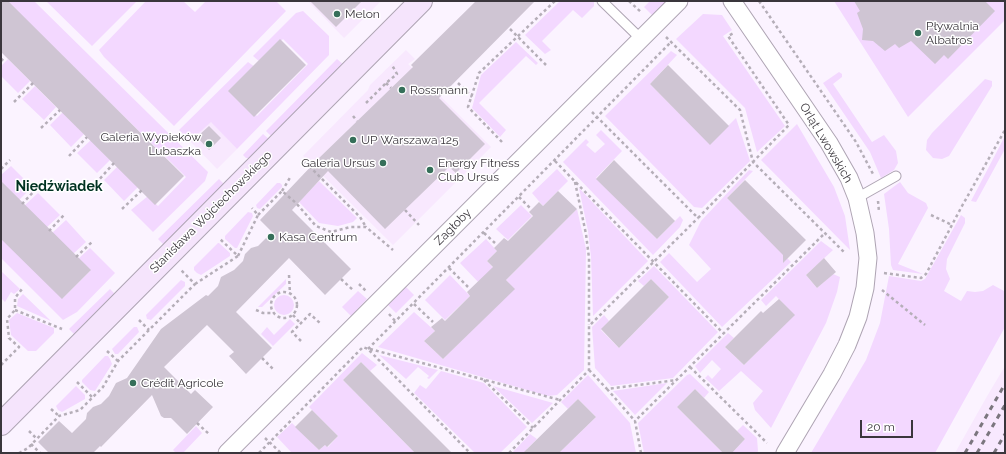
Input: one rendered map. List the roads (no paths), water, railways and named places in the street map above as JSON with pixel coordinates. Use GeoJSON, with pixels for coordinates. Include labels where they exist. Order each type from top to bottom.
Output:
{"type":"FeatureCollection","features":[{"type":"Feature","properties":{"kind":"street","name":"Stanisława Wojciechowskiego"},"geometry":{"type":"LineString","coordinates":[[1,424],[421,1]]}},
{"type":"Feature","properties":{"kind":"street","name":"Zagłoby"},"geometry":{"type":"LineString","coordinates":[[228,453],[679,1]]}},
{"type":"Feature","properties":{"kind":"street","name":"Orląt Lwowskich"},"geometry":{"type":"LineString","coordinates":[[732,1],[829,143],[849,178],[857,198],[868,258],[865,288],[858,317],[847,345],[832,374],[785,453]]}},
{"type":"Feature","properties":{"kind":"lane"},"geometry":{"type":"LineString","coordinates":[[602,1],[641,39]]}},
{"type":"Feature","properties":{"kind":"lane"},"geometry":{"type":"LineString","coordinates":[[857,198],[896,176]]}},
{"type":"Feature","properties":{"kind":"railway"},"geometry":{"type":"LineString","coordinates":[[965,453],[1005,384]]}},
{"type":"Feature","properties":{"kind":"railway"},"geometry":{"type":"LineString","coordinates":[[977,453],[1005,405]]}},
{"type":"Feature","properties":{"kind":"railway"},"geometry":{"type":"LineString","coordinates":[[994,453],[1005,434]]}},
{"type":"Feature","properties":{"kind":"place","name":"Melon"},"geometry":{"type":"Point","coordinates":[337,14]}},
{"type":"Feature","properties":{"kind":"place","name":"Pływalnia Albatros"},"geometry":{"type":"Point","coordinates":[918,33]}},
{"type":"Feature","properties":{"kind":"place","name":"Rossmann"},"geometry":{"type":"Point","coordinates":[402,90]}},
{"type":"Feature","properties":{"kind":"place","name":"UP Warszawa 125"},"geometry":{"type":"Point","coordinates":[353,140]}},
{"type":"Feature","properties":{"kind":"place","name":"Galeria Wypieków Lubaszka"},"geometry":{"type":"Point","coordinates":[209,144]}},
{"type":"Feature","properties":{"kind":"place","name":"Galeria Ursus"},"geometry":{"type":"Point","coordinates":[383,163]}},
{"type":"Feature","properties":{"kind":"place","name":"Energy Fitness Club Ursus"},"geometry":{"type":"Point","coordinates":[430,170]}},
{"type":"Feature","properties":{"kind":"place","name":"Kasa Centrum"},"geometry":{"type":"Point","coordinates":[271,237]}},
{"type":"Feature","properties":{"kind":"place","name":"Crédit Agricole"},"geometry":{"type":"Point","coordinates":[133,383]}},
{"type":"Feature","properties":{"kind":"district","name":"Niedźwiadek"},"geometry":{"type":"Point","coordinates":[59,187]}}]}
